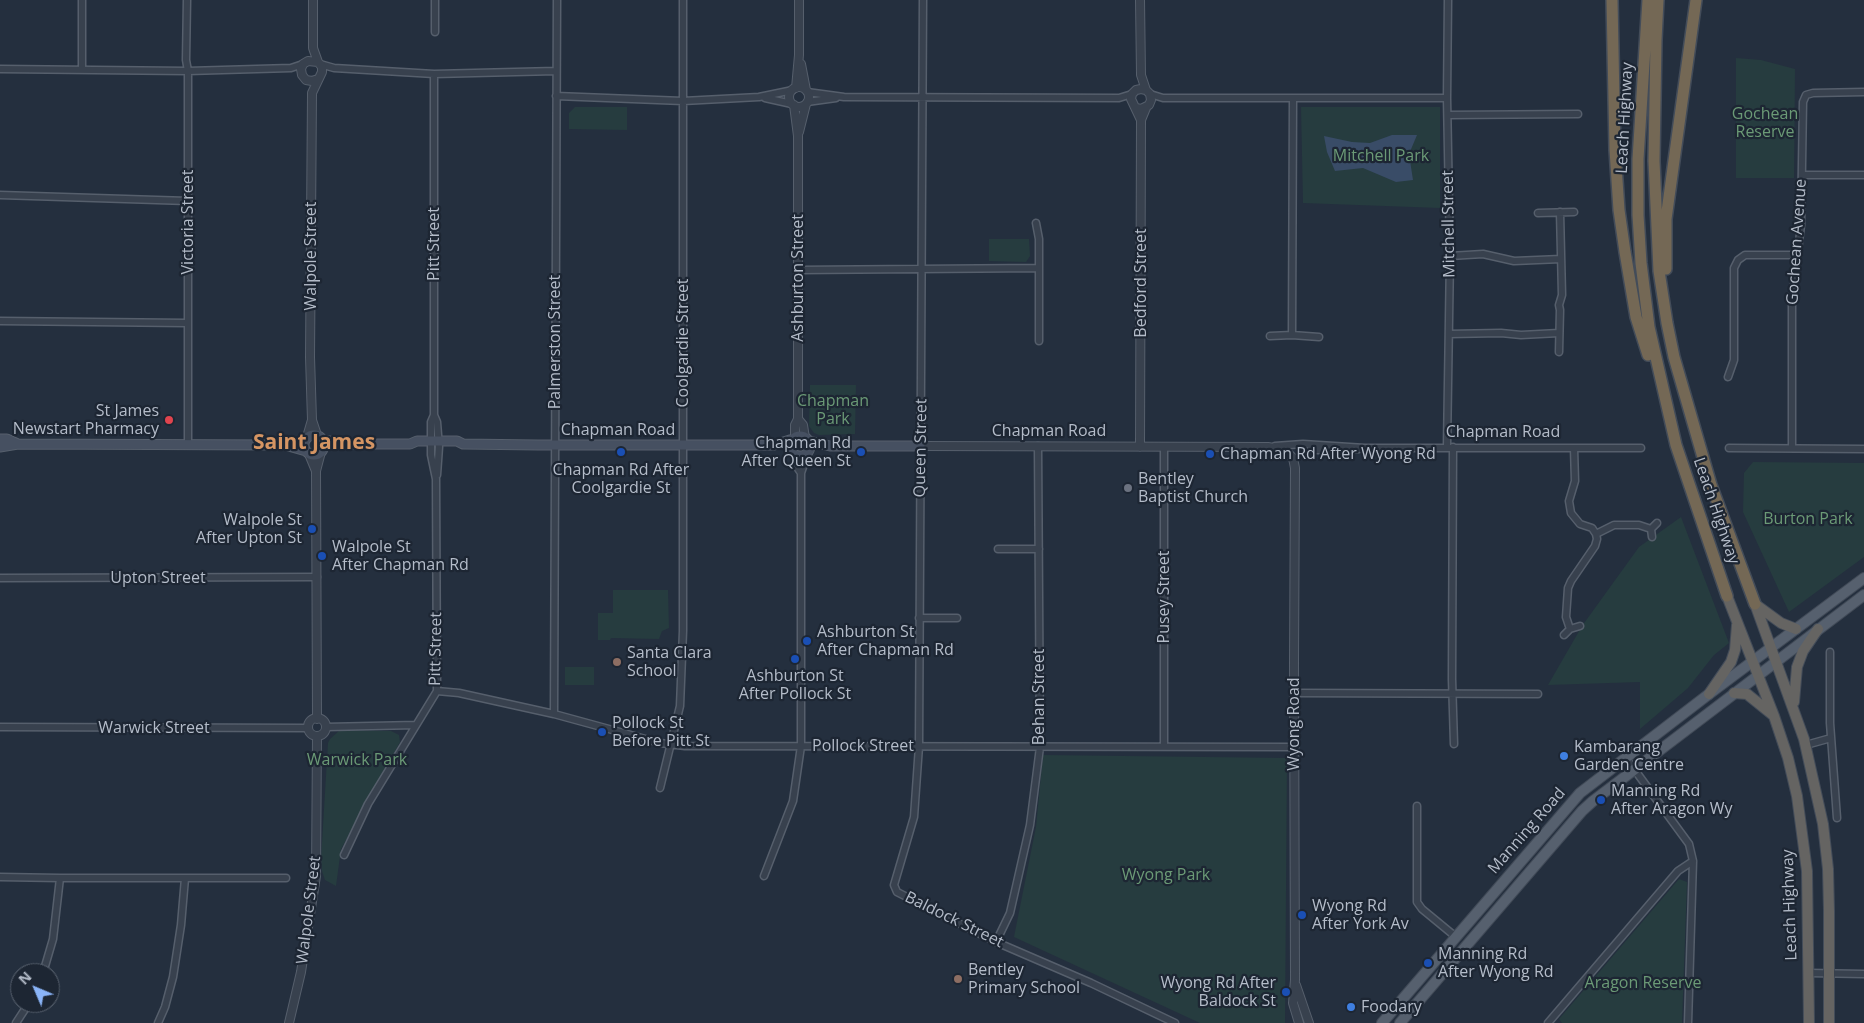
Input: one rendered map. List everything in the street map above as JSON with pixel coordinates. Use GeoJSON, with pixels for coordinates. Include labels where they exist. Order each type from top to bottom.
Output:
{"type":"FeatureCollection","features":[{"type":"Feature","properties":{"kind":"highway"},"geometry":{"type":"LineString","coordinates":[[1612,0],[1615,150],[1625,252],[1636,317],[1676,445]]}},
{"type":"Feature","properties":{"kind":"highway","name":"Leach Highway"},"geometry":{"type":"LineString","coordinates":[[1648,0],[1638,159],[1640,244],[1649,326],[1676,445],[1727,596],[1774,716],[1788,758],[1797,796],[1808,880],[1809,1023]]}},
{"type":"Feature","properties":{"kind":"highway","name":"Leach Highway"},"geometry":{"type":"LineString","coordinates":[[1658,0],[1654,162],[1659,271],[1667,323],[1674,357],[1711,485],[1806,745],[1823,824],[1828,869],[1829,1023]]}},
{"type":"Feature","properties":{"kind":"highway"},"geometry":{"type":"LineString","coordinates":[[1667,323],[1666,219],[1696,0]]}},
{"type":"Feature","properties":{"kind":"highway"},"geometry":{"type":"LineString","coordinates":[[1755,604],[1773,618],[1796,629]]}},
{"type":"Feature","properties":{"kind":"highway"},"geometry":{"type":"LineString","coordinates":[[1709,694],[1733,657],[1738,622]]}},
{"type":"Feature","properties":{"kind":"highway"},"geometry":{"type":"LineString","coordinates":[[1794,711],[1797,667],[1803,651],[1818,629]]}},
{"type":"Feature","properties":{"kind":"highway"},"geometry":{"type":"LineString","coordinates":[[1734,693],[1747,694],[1774,716]]}},
{"type":"Feature","properties":{"kind":"main road"},"geometry":{"type":"LineString","coordinates":[[0,447],[18,444],[286,445],[306,439],[312,435],[320,438],[324,445],[322,451],[315,455],[286,445]]}},
{"type":"Feature","properties":{"kind":"main road"},"geometry":{"type":"LineString","coordinates":[[800,436],[802,448],[790,444],[794,438],[800,436]]}},
{"type":"Feature","properties":{"kind":"main road"},"geometry":{"type":"LineString","coordinates":[[0,438],[8,438],[18,444]]}},
{"type":"Feature","properties":{"kind":"main road","name":"Chapman Road"},"geometry":{"type":"LineString","coordinates":[[320,438],[347,444],[410,444],[418,447],[435,444],[459,446],[463,444],[774,445],[794,438]]}},
{"type":"Feature","properties":{"kind":"main road"},"geometry":{"type":"LineString","coordinates":[[306,439],[304,446],[307,453]]}},
{"type":"Feature","properties":{"kind":"main road","name":"Chapman Road"},"geometry":{"type":"LineString","coordinates":[[322,451],[347,444]]}},
{"type":"Feature","properties":{"kind":"main road","name":"Chapman Road"},"geometry":{"type":"LineString","coordinates":[[774,445],[780,449],[830,446],[920,446]]}},
{"type":"Feature","properties":{"kind":"main road","name":"Manning Road"},"geometry":{"type":"LineString","coordinates":[[1382,1023],[1569,804],[1592,784],[1753,660],[1864,578]]}},
{"type":"Feature","properties":{"kind":"main road","name":"Manning Road"},"geometry":{"type":"LineString","coordinates":[[1400,1023],[1592,801],[1864,595]]}},
{"type":"Feature","properties":{"kind":"street"},"geometry":{"type":"LineString","coordinates":[[82,0],[82,69]]}},
{"type":"Feature","properties":{"kind":"street","name":"Victoria Street"},"geometry":{"type":"LineString","coordinates":[[187,0],[188,444]]}},
{"type":"Feature","properties":{"kind":"street"},"geometry":{"type":"LineString","coordinates":[[313,0],[313,48],[322,72],[319,78]]}},
{"type":"Feature","properties":{"kind":"street"},"geometry":{"type":"LineString","coordinates":[[435,0],[435,32]]}},
{"type":"Feature","properties":{"kind":"street","name":"Palmerston Street"},"geometry":{"type":"LineString","coordinates":[[554,714],[557,0]]}},
{"type":"Feature","properties":{"kind":"street","name":"Coolgardie Street"},"geometry":{"type":"LineString","coordinates":[[660,788],[680,706],[683,631],[683,0]]}},
{"type":"Feature","properties":{"kind":"street"},"geometry":{"type":"LineString","coordinates":[[793,105],[790,97],[794,89],[799,55],[799,0]]}},
{"type":"Feature","properties":{"kind":"street","name":"Queen Street"},"geometry":{"type":"LineString","coordinates":[[897,892],[894,885],[914,816],[919,746],[924,97],[923,0]]}},
{"type":"Feature","properties":{"kind":"street"},"geometry":{"type":"LineString","coordinates":[[1140,0],[1141,75],[1151,100],[1148,106]]}},
{"type":"Feature","properties":{"kind":"street","name":"Mitchell Street"},"geometry":{"type":"LineString","coordinates":[[1448,0],[1449,334],[1454,744]]}},
{"type":"Feature","properties":{"kind":"street"},"geometry":{"type":"LineString","coordinates":[[304,77],[301,69],[313,48]]}},
{"type":"Feature","properties":{"kind":"street"},"geometry":{"type":"LineString","coordinates":[[799,55],[806,91],[809,96],[807,103]]}},
{"type":"Feature","properties":{"kind":"street"},"geometry":{"type":"LineString","coordinates":[[0,68],[188,71],[291,68],[306,62],[319,63],[334,68],[434,74],[556,71]]}},
{"type":"Feature","properties":{"kind":"street"},"geometry":{"type":"LineString","coordinates":[[291,68],[312,81],[334,68]]}},
{"type":"Feature","properties":{"kind":"street","name":"Pitt Street"},"geometry":{"type":"LineString","coordinates":[[344,855],[368,804],[437,691],[436,479],[438,466],[432,422],[434,415],[434,74]]}},
{"type":"Feature","properties":{"kind":"street"},"geometry":{"type":"LineString","coordinates":[[1134,106],[1134,92],[1141,75]]}},
{"type":"Feature","properties":{"kind":"street","name":"Walpole Street"},"geometry":{"type":"LineString","coordinates":[[304,77],[312,93]]}},
{"type":"Feature","properties":{"kind":"street","name":"Walpole Street"},"geometry":{"type":"LineString","coordinates":[[306,439],[312,420],[310,357],[312,93],[319,78]]}},
{"type":"Feature","properties":{"kind":"street"},"geometry":{"type":"LineString","coordinates":[[556,96],[683,100],[759,97],[801,88],[806,91],[844,97],[1119,98],[1141,89],[1163,98],[1448,98]]}},
{"type":"Feature","properties":{"kind":"street","name":"Gochean Avenue"},"geometry":{"type":"LineString","coordinates":[[1792,447],[1792,301],[1801,225],[1803,102],[1806,95],[1813,93],[1864,92]]}},
{"type":"Feature","properties":{"kind":"street"},"geometry":{"type":"LineString","coordinates":[[759,97],[801,107],[807,103],[844,97]]}},
{"type":"Feature","properties":{"kind":"street"},"geometry":{"type":"LineString","coordinates":[[1119,98],[1141,109],[1163,98]]}},
{"type":"Feature","properties":{"kind":"street"},"geometry":{"type":"LineString","coordinates":[[1292,335],[1293,99]]}},
{"type":"Feature","properties":{"kind":"street","name":"Ashburton Street"},"geometry":{"type":"LineString","coordinates":[[798,136],[807,103]]}},
{"type":"Feature","properties":{"kind":"street","name":"Ashburton Street"},"geometry":{"type":"LineString","coordinates":[[793,105],[798,136],[798,419],[795,425],[794,438]]}},
{"type":"Feature","properties":{"kind":"street","name":"Bedford Street"},"geometry":{"type":"LineString","coordinates":[[1134,106],[1141,120]]}},
{"type":"Feature","properties":{"kind":"street","name":"Bedford Street"},"geometry":{"type":"LineString","coordinates":[[1140,447],[1141,120],[1148,106]]}},
{"type":"Feature","properties":{"kind":"street"},"geometry":{"type":"LineString","coordinates":[[1448,115],[1578,114]]}},
{"type":"Feature","properties":{"kind":"street"},"geometry":{"type":"LineString","coordinates":[[1803,175],[1864,175]]}},
{"type":"Feature","properties":{"kind":"street"},"geometry":{"type":"LineString","coordinates":[[0,195],[188,201]]}},
{"type":"Feature","properties":{"kind":"street"},"geometry":{"type":"LineString","coordinates":[[1559,352],[1559,305],[1562,295],[1560,212]]}},
{"type":"Feature","properties":{"kind":"street"},"geometry":{"type":"LineString","coordinates":[[1538,213],[1574,212]]}},
{"type":"Feature","properties":{"kind":"street"},"geometry":{"type":"LineString","coordinates":[[1036,223],[1039,239],[1039,341]]}},
{"type":"Feature","properties":{"kind":"street"},"geometry":{"type":"LineString","coordinates":[[1450,256],[1483,254],[1514,261],[1561,259]]}},
{"type":"Feature","properties":{"kind":"street"},"geometry":{"type":"LineString","coordinates":[[1728,378],[1734,360],[1734,268],[1738,260],[1745,255],[1798,255]]}},
{"type":"Feature","properties":{"kind":"street"},"geometry":{"type":"LineString","coordinates":[[798,270],[1039,268]]}},
{"type":"Feature","properties":{"kind":"street"},"geometry":{"type":"LineString","coordinates":[[0,320],[187,323]]}},
{"type":"Feature","properties":{"kind":"street"},"geometry":{"type":"LineString","coordinates":[[1449,334],[1501,333],[1521,335],[1559,333]]}},
{"type":"Feature","properties":{"kind":"street"},"geometry":{"type":"LineString","coordinates":[[1270,336],[1319,337]]}},
{"type":"Feature","properties":{"kind":"street","name":"Ashburton Street"},"geometry":{"type":"LineString","coordinates":[[764,876],[793,801],[801,746],[801,474],[795,464],[802,448],[802,425],[798,419]]}},
{"type":"Feature","properties":{"kind":"street","name":"Walpole Street"},"geometry":{"type":"LineString","coordinates":[[312,420],[320,438]]}},
{"type":"Feature","properties":{"kind":"street","name":"Chapman Road"},"geometry":{"type":"LineString","coordinates":[[920,446],[1268,447],[1314,445],[1365,448],[1641,448]]}},
{"type":"Feature","properties":{"kind":"street","name":"Behan Street"},"geometry":{"type":"LineString","coordinates":[[996,942],[1010,913],[1015,893],[1030,825],[1040,746],[1038,446]]}},
{"type":"Feature","properties":{"kind":"street","name":"Pusey Street"},"geometry":{"type":"LineString","coordinates":[[1164,446],[1164,747]]}},
{"type":"Feature","properties":{"kind":"street","name":"Chapman Road"},"geometry":{"type":"LineString","coordinates":[[1268,447],[1285,450],[1292,458],[1295,468]]}},
{"type":"Feature","properties":{"kind":"street"},"geometry":{"type":"LineString","coordinates":[[1570,629],[1566,617],[1570,581],[1596,546],[1598,539],[1592,528],[1580,524],[1571,514],[1568,501],[1575,481],[1574,448]]}},
{"type":"Feature","properties":{"kind":"street"},"geometry":{"type":"LineString","coordinates":[[1729,448],[1864,449]]}},
{"type":"Feature","properties":{"kind":"street"},"geometry":{"type":"LineString","coordinates":[[317,718],[316,471],[322,451]]}},
{"type":"Feature","properties":{"kind":"street"},"geometry":{"type":"LineString","coordinates":[[307,453],[316,471]]}},
{"type":"Feature","properties":{"kind":"street","name":"Wyong Road"},"geometry":{"type":"LineString","coordinates":[[1295,468],[1295,980],[1293,1003],[1299,1023]]}},
{"type":"Feature","properties":{"kind":"street"},"geometry":{"type":"LineString","coordinates":[[1651,529],[1657,524]]}},
{"type":"Feature","properties":{"kind":"street"},"geometry":{"type":"LineString","coordinates":[[1596,534],[1614,525],[1639,525],[1651,529]]}},
{"type":"Feature","properties":{"kind":"street"},"geometry":{"type":"LineString","coordinates":[[1651,529],[1652,537]]}},
{"type":"Feature","properties":{"kind":"street"},"geometry":{"type":"LineString","coordinates":[[998,549],[1039,549]]}},
{"type":"Feature","properties":{"kind":"street","name":"Upton Street"},"geometry":{"type":"LineString","coordinates":[[0,578],[317,577]]}},
{"type":"Feature","properties":{"kind":"street"},"geometry":{"type":"LineString","coordinates":[[920,618],[957,618]]}},
{"type":"Feature","properties":{"kind":"street"},"geometry":{"type":"LineString","coordinates":[[1564,635],[1570,629],[1580,626]]}},
{"type":"Feature","properties":{"kind":"street"},"geometry":{"type":"LineString","coordinates":[[1830,652],[1831,738],[1837,818]]}},
{"type":"Feature","properties":{"kind":"street","name":"Pollock Street"},"geometry":{"type":"LineString","coordinates":[[437,691],[459,693],[554,714],[672,745],[713,747],[1040,746],[1294,748]]}},
{"type":"Feature","properties":{"kind":"street"},"geometry":{"type":"LineString","coordinates":[[1294,693],[1538,694]]}},
{"type":"Feature","properties":{"kind":"street"},"geometry":{"type":"LineString","coordinates":[[317,718],[322,720],[326,727],[324,733],[317,736],[311,734],[308,728],[311,721],[317,718]]}},
{"type":"Feature","properties":{"kind":"street"},"geometry":{"type":"LineString","coordinates":[[326,727],[416,726]]}},
{"type":"Feature","properties":{"kind":"street","name":"Warwick Street"},"geometry":{"type":"LineString","coordinates":[[0,727],[308,728]]}},
{"type":"Feature","properties":{"kind":"street","name":"Walpole Street"},"geometry":{"type":"LineString","coordinates":[[289,1023],[303,963],[316,876],[317,736]]}},
{"type":"Feature","properties":{"kind":"street"},"geometry":{"type":"LineString","coordinates":[[1806,745],[1831,738]]}},
{"type":"Feature","properties":{"kind":"street"},"geometry":{"type":"LineString","coordinates":[[1626,758],[1689,844],[1693,861],[1688,1023]]}},
{"type":"Feature","properties":{"kind":"street"},"geometry":{"type":"LineString","coordinates":[[1417,806],[1417,902],[1422,909],[1456,937]]}},
{"type":"Feature","properties":{"kind":"street"},"geometry":{"type":"LineString","coordinates":[[1548,1023],[1678,871],[1693,861]]}},
{"type":"Feature","properties":{"kind":"street"},"geometry":{"type":"LineString","coordinates":[[0,877],[286,878]]}},
{"type":"Feature","properties":{"kind":"street"},"geometry":{"type":"LineString","coordinates":[[46,963],[54,939],[60,878]]}},
{"type":"Feature","properties":{"kind":"street"},"geometry":{"type":"LineString","coordinates":[[158,1023],[165,1007],[173,978],[181,925],[185,878]]}},
{"type":"Feature","properties":{"kind":"street","name":"Baldock Street"},"geometry":{"type":"LineString","coordinates":[[897,892],[996,942],[1091,983],[1175,1023]]}},
{"type":"Feature","properties":{"kind":"street"},"geometry":{"type":"LineString","coordinates":[[1809,974],[1864,974]]}},
{"type":"Feature","properties":{"kind":"street","name":"Wyong Road"},"geometry":{"type":"LineString","coordinates":[[1295,980],[1308,1023]]}},
{"type":"Feature","properties":{"kind":"green space","name":"Gochean Reserve"},"geometry":{"type":"Polygon","coordinates":[[[1736,58],[1761,60],[1795,69],[1794,178],[1736,178],[1736,58]]]}},
{"type":"Feature","properties":{"kind":"green space"},"geometry":{"type":"Polygon","coordinates":[[[575,107],[627,107],[627,130],[569,129],[569,113],[575,107]]]}},
{"type":"Feature","properties":{"kind":"green space","name":"Mitchell Park"},"geometry":{"type":"Polygon","coordinates":[[[1301,107],[1440,107],[1440,208],[1303,203],[1301,107]]]}},
{"type":"Feature","properties":{"kind":"green space"},"geometry":{"type":"Polygon","coordinates":[[[989,239],[1029,239],[1030,256],[1026,262],[989,261],[989,239]]]}},
{"type":"Feature","properties":{"kind":"green space","name":"Chapman Park"},"geometry":{"type":"Polygon","coordinates":[[[810,385],[856,385],[855,434],[819,435],[814,433],[809,426],[810,385]]]}},
{"type":"Feature","properties":{"kind":"green space","name":"Burton Park"},"geometry":{"type":"Polygon","coordinates":[[[1753,462],[1864,463],[1864,557],[1789,612],[1743,512],[1744,473],[1753,462]]]}},
{"type":"Feature","properties":{"kind":"green space"},"geometry":{"type":"Polygon","coordinates":[[[1681,517],[1729,643],[1714,655],[1688,688],[1640,729],[1640,682],[1548,685],[1582,626],[1639,547],[1681,517]]]}},
{"type":"Feature","properties":{"kind":"green space"},"geometry":{"type":"Polygon","coordinates":[[[613,590],[668,590],[669,628],[662,631],[659,639],[611,638],[610,640],[598,640],[598,613],[613,613],[613,590]]]}},
{"type":"Feature","properties":{"kind":"green space"},"geometry":{"type":"Polygon","coordinates":[[[565,667],[594,667],[594,685],[565,685],[565,667]]]}},
{"type":"Feature","properties":{"kind":"green space","name":"Warwick Park"},"geometry":{"type":"Polygon","coordinates":[[[340,730],[391,731],[399,735],[400,742],[341,849],[336,886],[325,880],[321,859],[328,743],[340,730]]]}},
{"type":"Feature","properties":{"kind":"green space","name":"Wyong Park"},"geometry":{"type":"Polygon","coordinates":[[[1043,755],[1287,758],[1285,1023],[1200,1023],[1014,937],[1036,827],[1043,755]]]}},
{"type":"Feature","properties":{"kind":"green space","name":"Aragon Reserve"},"geometry":{"type":"Polygon","coordinates":[[[1679,879],[1687,882],[1682,1023],[1562,1023],[1559,1019],[1679,879]]]}},
{"type":"Feature","properties":{"kind":"water"},"geometry":{"type":"Polygon","coordinates":[[[1392,135],[1417,135],[1409,154],[1413,180],[1396,182],[1363,168],[1335,171],[1327,152],[1324,136],[1352,142],[1370,143],[1392,135]]]}},
{"type":"Feature","properties":{"kind":"place","name":"St James Newstart Pharmacy"},"geometry":{"type":"Point","coordinates":[169,420]}},
{"type":"Feature","properties":{"kind":"place","name":"Chapman Rd After Coolgardie St"},"geometry":{"type":"Point","coordinates":[621,452]}},
{"type":"Feature","properties":{"kind":"place","name":"Chapman Rd After Queen St"},"geometry":{"type":"Point","coordinates":[861,452]}},
{"type":"Feature","properties":{"kind":"place","name":"Chapman Rd After Wyong Rd"},"geometry":{"type":"Point","coordinates":[1210,454]}},
{"type":"Feature","properties":{"kind":"place","name":"Bentley Baptist Church"},"geometry":{"type":"Point","coordinates":[1128,488]}},
{"type":"Feature","properties":{"kind":"place","name":"Walpole St After Upton St"},"geometry":{"type":"Point","coordinates":[312,529]}},
{"type":"Feature","properties":{"kind":"place","name":"Walpole St After Chapman Rd"},"geometry":{"type":"Point","coordinates":[322,556]}},
{"type":"Feature","properties":{"kind":"place","name":"Ashburton St After Chapman Rd"},"geometry":{"type":"Point","coordinates":[807,641]}},
{"type":"Feature","properties":{"kind":"place","name":"Ashburton St After Pollock St"},"geometry":{"type":"Point","coordinates":[795,659]}},
{"type":"Feature","properties":{"kind":"place","name":"Santa Clara School"},"geometry":{"type":"Point","coordinates":[617,662]}},
{"type":"Feature","properties":{"kind":"place","name":"Pollock St Before Pitt St"},"geometry":{"type":"Point","coordinates":[602,732]}},
{"type":"Feature","properties":{"kind":"place","name":"Kambarang Garden Centre"},"geometry":{"type":"Point","coordinates":[1564,756]}},
{"type":"Feature","properties":{"kind":"place","name":"Manning Rd After Aragon Wy"},"geometry":{"type":"Point","coordinates":[1601,800]}},
{"type":"Feature","properties":{"kind":"place","name":"Wyong Rd After York Av"},"geometry":{"type":"Point","coordinates":[1302,915]}},
{"type":"Feature","properties":{"kind":"place","name":"Manning Rd After Wyong Rd"},"geometry":{"type":"Point","coordinates":[1428,963]}},
{"type":"Feature","properties":{"kind":"place","name":"Bentley Primary School"},"geometry":{"type":"Point","coordinates":[958,979]}},
{"type":"Feature","properties":{"kind":"place","name":"Wyong Rd After Baldock St"},"geometry":{"type":"Point","coordinates":[1286,992]}},
{"type":"Feature","properties":{"kind":"place","name":"Foodary"},"geometry":{"type":"Point","coordinates":[1351,1007]}},
{"type":"Feature","properties":{"kind":"district","name":"Saint James"},"geometry":{"type":"Point","coordinates":[314,443]}}]}
